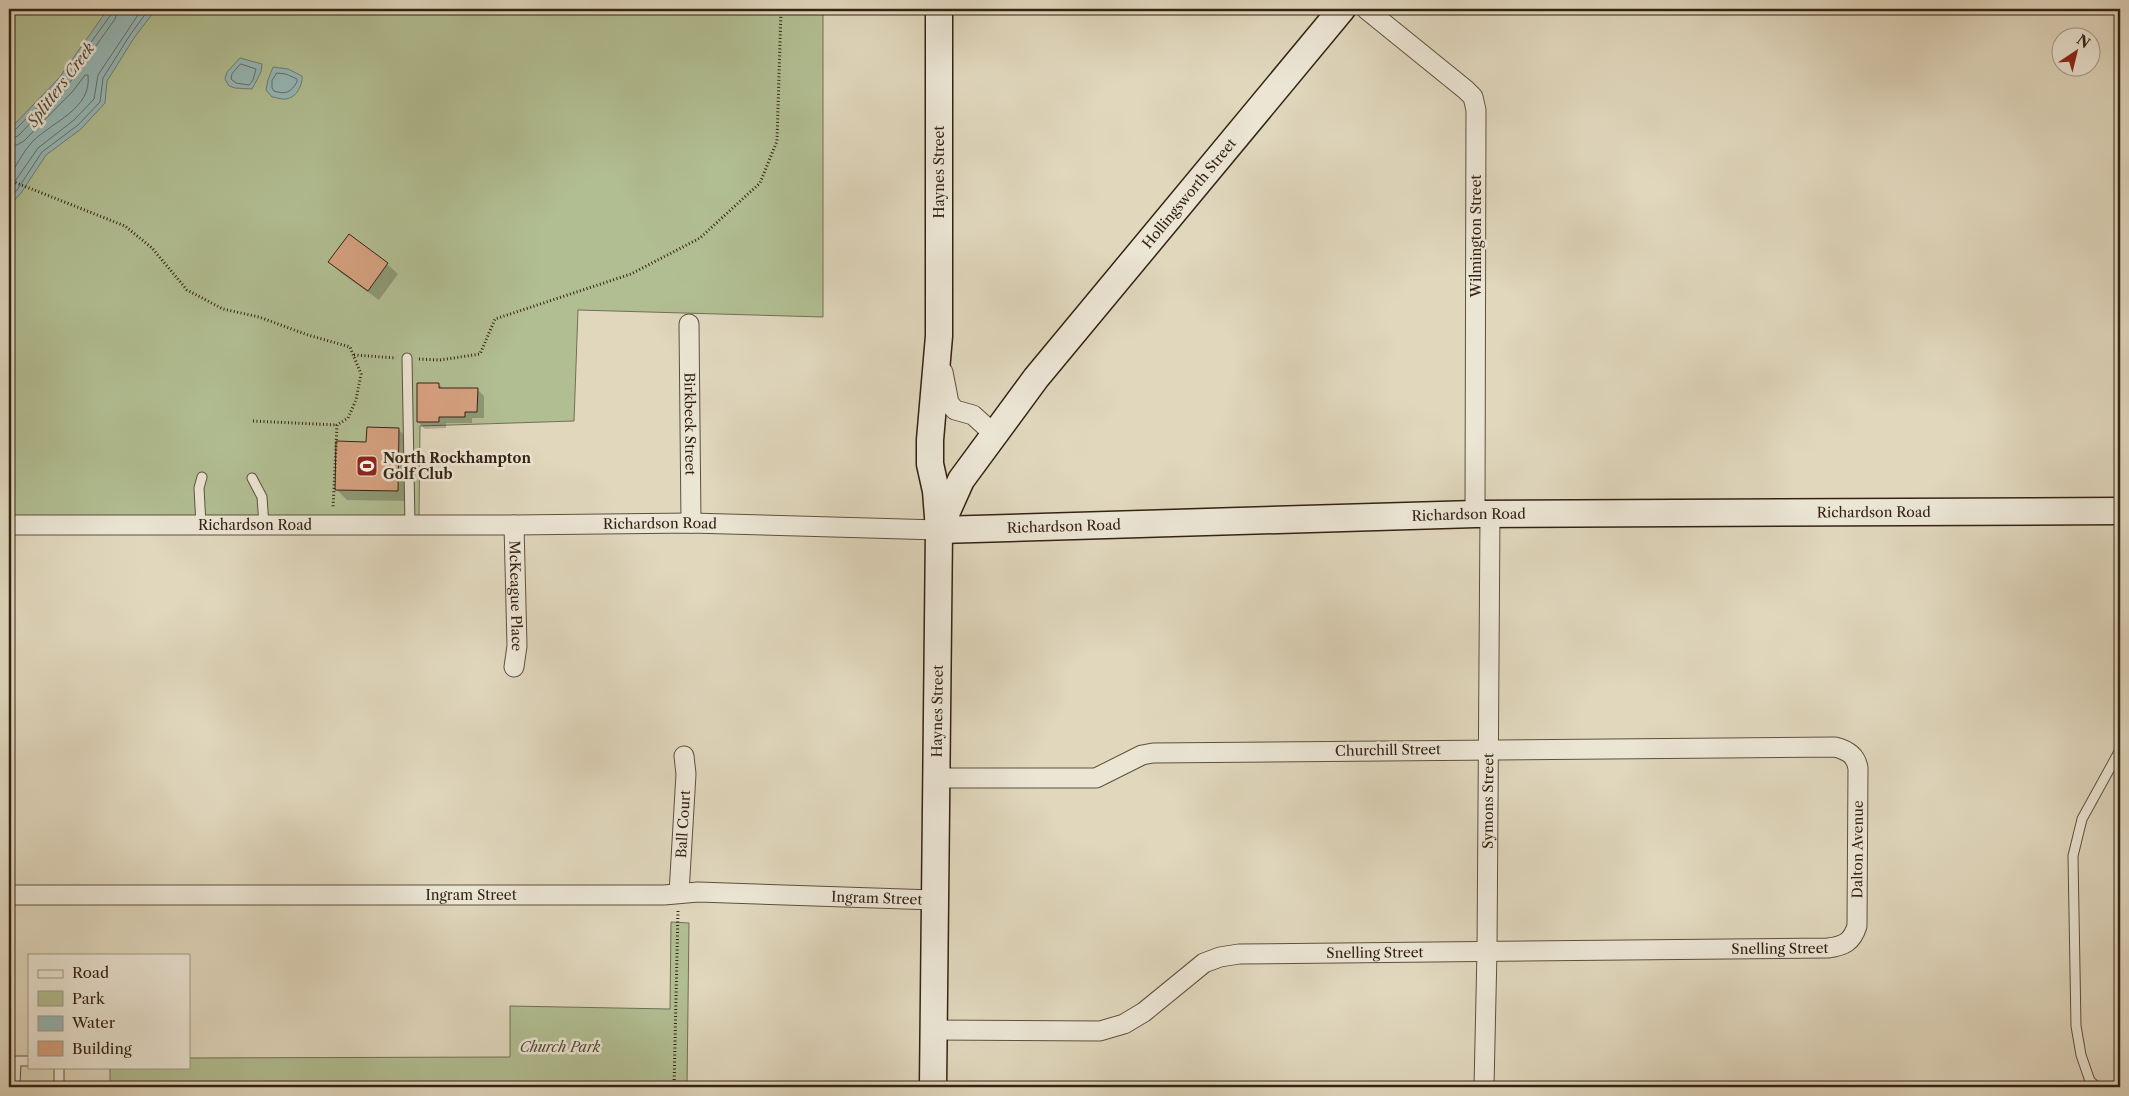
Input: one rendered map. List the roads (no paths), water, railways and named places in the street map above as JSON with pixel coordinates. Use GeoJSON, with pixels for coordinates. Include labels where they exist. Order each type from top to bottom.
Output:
{"type":"FeatureCollection","features":[{"type":"Feature","properties":{"kind":"street","name":"Haynes Street"},"geometry":{"type":"LineString","coordinates":[[933,1087],[939,530],[936,491],[930,464],[930,440],[939,336],[939,9]]}},
{"type":"Feature","properties":{"kind":"street","name":"Hollingsworth Street"},"geometry":{"type":"LineString","coordinates":[[936,491],[950,464],[990,430],[1036,378],[1342,9]]}},
{"type":"Feature","properties":{"kind":"street","name":"Wilmington Street"},"geometry":{"type":"LineString","coordinates":[[1366,9],[1466,90],[1473,98],[1476,110],[1483,514]]}},
{"type":"Feature","properties":{"kind":"street","name":"Birkbeck Street"},"geometry":{"type":"LineString","coordinates":[[689,324],[691,523]]}},
{"type":"Feature","properties":{"kind":"street","name":"Haynes Street"},"geometry":{"type":"LineString","coordinates":[[939,336],[945,388],[949,403],[956,410],[973,415],[990,430]]}},
{"type":"Feature","properties":{"kind":"street","name":"Hollingsworth Street"},"geometry":{"type":"LineString","coordinates":[[939,530],[961,480],[990,430]]}},
{"type":"Feature","properties":{"kind":"street","name":"Richardson Road"},"geometry":{"type":"LineString","coordinates":[[9,525],[691,523],[939,530],[1483,514],[2120,510]]}},
{"type":"Feature","properties":{"kind":"street","name":"Symons Street"},"geometry":{"type":"LineString","coordinates":[[1483,514],[1489,749],[1484,1087]]}},
{"type":"Feature","properties":{"kind":"street","name":"McKeague Place"},"geometry":{"type":"LineString","coordinates":[[514,525],[517,646],[514,667]]}},
{"type":"Feature","properties":{"kind":"street","name":"Churchill Street"},"geometry":{"type":"LineString","coordinates":[[937,778],[1096,778],[1142,755],[1153,752],[1825,747],[1844,749]]}},
{"type":"Feature","properties":{"kind":"street","name":"Dalton Avenue"},"geometry":{"type":"LineString","coordinates":[[1839,947],[1854,936],[1857,926],[1858,768],[1857,760],[1844,749]]}},
{"type":"Feature","properties":{"kind":"street","name":"Ball Court"},"geometry":{"type":"LineString","coordinates":[[679,893],[686,774],[684,756]]}},
{"type":"Feature","properties":{"kind":"street","name":"Ingram Street"},"geometry":{"type":"LineString","coordinates":[[9,895],[664,895],[679,893],[934,900]]}},
{"type":"Feature","properties":{"kind":"street","name":"Snelling Street"},"geometry":{"type":"LineString","coordinates":[[933,1030],[1100,1031],[1124,1024],[1144,1012],[1204,963],[1220,956],[1262,953],[1839,947]]}},
{"type":"Feature","properties":{"kind":"lane"},"geometry":{"type":"LineString","coordinates":[[407,358],[410,525]]}},
{"type":"Feature","properties":{"kind":"lane"},"geometry":{"type":"LineString","coordinates":[[201,525],[199,488],[202,477]]}},
{"type":"Feature","properties":{"kind":"lane"},"geometry":{"type":"LineString","coordinates":[[252,478],[262,497],[264,525]]}},
{"type":"Feature","properties":{"kind":"lane"},"geometry":{"type":"LineString","coordinates":[[2097,1087],[2090,1081],[2081,1055],[2076,1026],[2073,856],[2082,819],[2120,750]]}},
{"type":"Feature","properties":{"kind":"lane"},"geometry":{"type":"LineString","coordinates":[[16,1087],[16,1061],[28,1061]]}},
{"type":"Feature","properties":{"kind":"lane"},"geometry":{"type":"LineString","coordinates":[[59,1068],[59,1087]]}},
{"type":"Feature","properties":{"kind":"water","name":"Splitters Creek"},"geometry":{"type":"Polygon","coordinates":[[[108,9],[156,9],[134,38],[107,81],[105,103],[81,129],[46,155],[21,193],[9,206],[9,130],[59,78],[108,9]]]}},
{"type":"Feature","properties":{"kind":"water"},"geometry":{"type":"Polygon","coordinates":[[[240,58],[262,64],[261,72],[252,89],[229,86],[225,79],[227,72],[240,58]]]}},
{"type":"Feature","properties":{"kind":"water"},"geometry":{"type":"Polygon","coordinates":[[[273,67],[288,69],[302,76],[300,87],[296,94],[284,99],[272,97],[266,90],[273,67]]]}},
{"type":"Feature","properties":{"kind":"place","name":"North Rockhampton Golf Club"},"geometry":{"type":"Point","coordinates":[367,466]}},
{"type":"Feature","properties":{"kind":"park label","name":"Church Park"},"geometry":{"type":"Point","coordinates":[560,1047]}}]}
